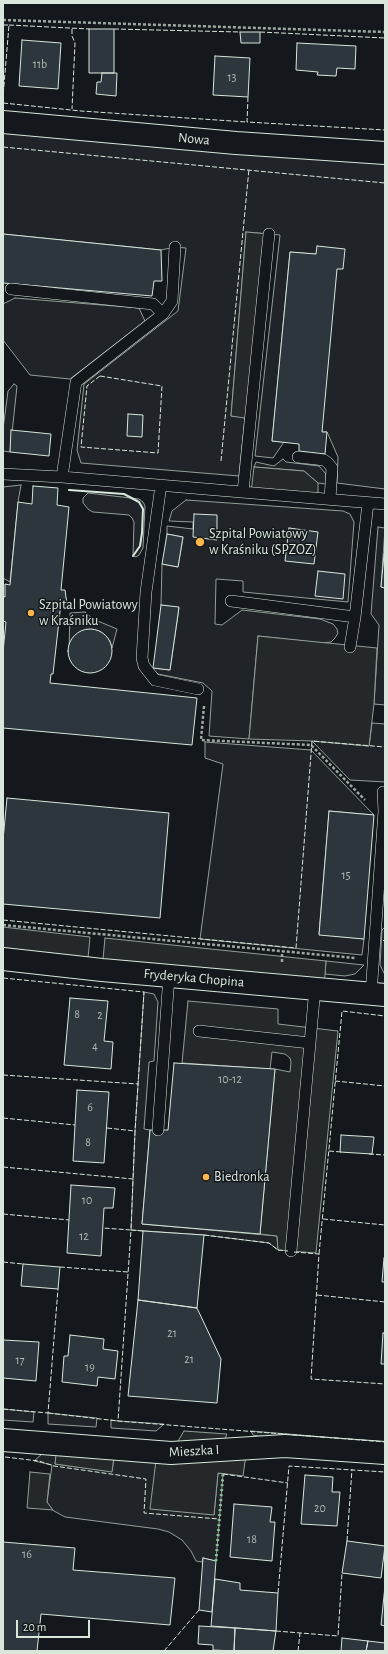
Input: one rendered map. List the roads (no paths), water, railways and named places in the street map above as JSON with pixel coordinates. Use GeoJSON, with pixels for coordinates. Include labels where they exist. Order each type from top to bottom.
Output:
{"type":"FeatureCollection","features":[{"type":"Feature","properties":{"kind":"street","name":"Nowa"},"geometry":{"type":"LineString","coordinates":[[3,122],[236,143],[385,153]]}},
{"type":"Feature","properties":{"kind":"street","name":"Fryderyka Chopina"},"geometry":{"type":"LineString","coordinates":[[3,959],[378,995]]}},
{"type":"Feature","properties":{"kind":"street","name":"Mieszka I"},"geometry":{"type":"LineString","coordinates":[[3,1440],[170,1453],[285,1446],[385,1453]]}},
{"type":"Feature","properties":{"kind":"lane"},"geometry":{"type":"LineString","coordinates":[[244,492],[270,234]]}},
{"type":"Feature","properties":{"kind":"lane"},"geometry":{"type":"LineString","coordinates":[[62,477],[76,382],[163,314],[172,301],[175,247]]}},
{"type":"Feature","properties":{"kind":"lane"},"geometry":{"type":"LineString","coordinates":[[11,289],[153,304],[163,314]]}},
{"type":"Feature","properties":{"kind":"lane"},"geometry":{"type":"LineString","coordinates":[[298,457],[324,460],[332,468],[330,499]]}},
{"type":"Feature","properties":{"kind":"lane"},"geometry":{"type":"LineString","coordinates":[[3,474],[62,477],[385,504]]}},
{"type":"Feature","properties":{"kind":"lane"},"geometry":{"type":"LineString","coordinates":[[161,485],[146,592],[142,658],[144,666],[155,680],[198,689]]}},
{"type":"Feature","properties":{"kind":"lane"},"geometry":{"type":"LineString","coordinates":[[350,647],[355,617],[368,503]]}},
{"type":"Feature","properties":{"kind":"lane"},"geometry":{"type":"LineString","coordinates":[[231,601],[355,617]]}},
{"type":"Feature","properties":{"kind":"lane"},"geometry":{"type":"LineString","coordinates":[[378,995],[374,960],[384,810],[383,792]]}},
{"type":"Feature","properties":{"kind":"lane"},"geometry":{"type":"LineString","coordinates":[[158,1130],[169,976]]}},
{"type":"Feature","properties":{"kind":"lane"},"geometry":{"type":"LineString","coordinates":[[291,1251],[315,988]]}},
{"type":"Feature","properties":{"kind":"lane"},"geometry":{"type":"LineString","coordinates":[[199,1031],[310,1043]]}},
{"type":"Feature","properties":{"kind":"place","name":"Szpital Powiatowy w Kraśniku (SPZOZ)"},"geometry":{"type":"Point","coordinates":[200,542]}},
{"type":"Feature","properties":{"kind":"place","name":"Szpital Powiatowy w Kraśniku"},"geometry":{"type":"Point","coordinates":[31,613]}},
{"type":"Feature","properties":{"kind":"place","name":"Biedronka"},"geometry":{"type":"Point","coordinates":[206,1177]}}]}
